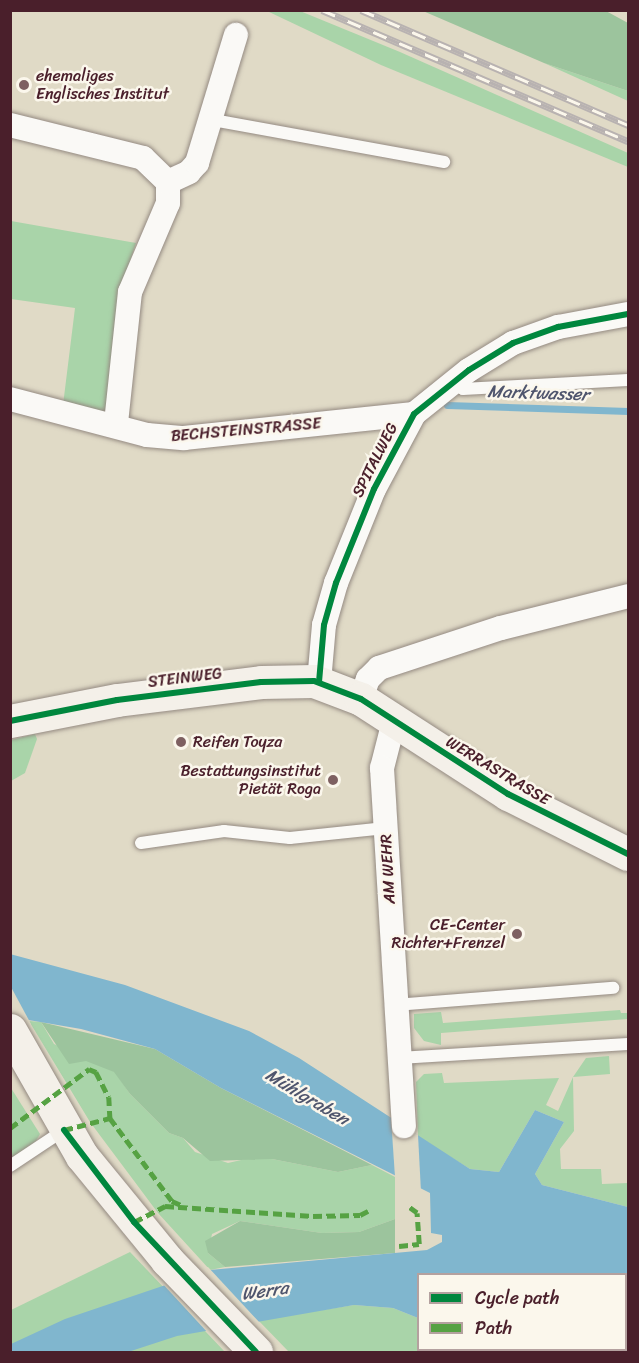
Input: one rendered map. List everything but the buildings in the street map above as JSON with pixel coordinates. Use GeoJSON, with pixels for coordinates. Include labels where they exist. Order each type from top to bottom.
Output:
{"type":"FeatureCollection","features":[{"type":"Feature","properties":{"kind":"street"},"geometry":{"type":"LineString","coordinates":[[168,182],[189,172],[197,163],[213,120],[236,35]]}},
{"type":"Feature","properties":{"kind":"street"},"geometry":{"type":"LineString","coordinates":[[10,125],[143,158],[168,182],[168,203],[130,292],[116,424]]}},
{"type":"Feature","properties":{"kind":"street","name":"SPITALWEG"},"geometry":{"type":"LineString","coordinates":[[319,682],[324,625],[336,583],[374,489],[414,414],[454,382],[513,343],[558,327],[628,314]]}},
{"type":"Feature","properties":{"kind":"street","name":"BECHSTEINSTRASSE"},"geometry":{"type":"LineString","coordinates":[[10,399],[116,424],[147,435],[184,438],[414,414]]}},
{"type":"Feature","properties":{"kind":"street"},"geometry":{"type":"LineString","coordinates":[[361,699],[368,679],[379,668],[546,615],[628,596]]}},
{"type":"Feature","properties":{"kind":"street","name":"STEINWEG"},"geometry":{"type":"LineString","coordinates":[[10,721],[176,692],[278,681],[319,682],[361,699]]}},
{"type":"Feature","properties":{"kind":"street","name":"WERRASTRASSE"},"geometry":{"type":"LineString","coordinates":[[361,699],[508,794],[628,854]]}},
{"type":"Feature","properties":{"kind":"street","name":"AM WEHR"},"geometry":{"type":"LineString","coordinates":[[394,721],[383,760],[395,1005],[404,1126]]}},
{"type":"Feature","properties":{"kind":"street"},"geometry":{"type":"LineString","coordinates":[[10,1030],[64,1130],[107,1190],[167,1260],[256,1353]]}},
{"type":"Feature","properties":{"kind":"lane"},"geometry":{"type":"LineString","coordinates":[[213,120],[444,162]]}},
{"type":"Feature","properties":{"kind":"lane"},"geometry":{"type":"LineString","coordinates":[[454,382],[463,389],[628,380]]}},
{"type":"Feature","properties":{"kind":"lane"},"geometry":{"type":"LineString","coordinates":[[141,843],[224,831],[290,838],[386,828]]}},
{"type":"Feature","properties":{"kind":"lane"},"geometry":{"type":"LineString","coordinates":[[395,1005],[613,988]]}},
{"type":"Feature","properties":{"kind":"lane"},"geometry":{"type":"LineString","coordinates":[[399,1058],[628,1044]]}},
{"type":"Feature","properties":{"kind":"lane"},"geometry":{"type":"LineString","coordinates":[[10,1166],[64,1130]]}},
{"type":"Feature","properties":{"kind":"green space"},"geometry":{"type":"Polygon","coordinates":[[[267,11],[300,11],[400,52],[628,153],[628,167],[381,65],[267,11]]]}},
{"type":"Feature","properties":{"kind":"green space"},"geometry":{"type":"Polygon","coordinates":[[[423,11],[606,11],[628,23],[628,91],[544,63],[423,11]]]}},
{"type":"Feature","properties":{"kind":"green space"},"geometry":{"type":"Polygon","coordinates":[[[544,63],[628,91],[628,101],[544,63]]]}},
{"type":"Feature","properties":{"kind":"green space"},"geometry":{"type":"Polygon","coordinates":[[[11,221],[136,243],[123,283],[110,415],[63,405],[75,308],[11,299],[11,221]]]}},
{"type":"Feature","properties":{"kind":"green space"},"geometry":{"type":"Polygon","coordinates":[[[35,734],[37,739],[25,773],[11,781],[11,740],[35,734]]]}},
{"type":"Feature","properties":{"kind":"green space"},"geometry":{"type":"Polygon","coordinates":[[[620,1010],[621,1013],[628,1013],[628,1019],[441,1033],[441,1045],[424,1041],[414,1028],[414,1014],[441,1012],[443,1023],[620,1010]]]}},
{"type":"Feature","properties":{"kind":"green space"},"geometry":{"type":"Polygon","coordinates":[[[29,1021],[41,1022],[54,1044],[115,1072],[130,1094],[169,1133],[183,1138],[195,1152],[228,1163],[250,1158],[272,1159],[338,1172],[372,1165],[395,1177],[395,1219],[359,1232],[322,1233],[240,1221],[212,1234],[208,1253],[225,1267],[210,1270],[158,1213],[90,1122],[29,1021]]]}},
{"type":"Feature","properties":{"kind":"green space"},"geometry":{"type":"Polygon","coordinates":[[[41,1022],[155,1049],[221,1088],[372,1165],[338,1172],[272,1159],[210,1161],[183,1138],[169,1133],[130,1094],[114,1072],[86,1061],[69,1064],[41,1022]]]}},
{"type":"Feature","properties":{"kind":"green space"},"geometry":{"type":"Polygon","coordinates":[[[609,1056],[610,1074],[573,1077],[586,1058],[609,1056]]]}},
{"type":"Feature","properties":{"kind":"green space"},"geometry":{"type":"Polygon","coordinates":[[[442,1073],[444,1083],[559,1078],[546,1105],[558,1111],[573,1077],[574,1131],[560,1149],[561,1169],[601,1169],[602,1184],[628,1183],[628,1207],[542,1185],[535,1174],[564,1122],[535,1110],[499,1172],[470,1169],[418,1137],[416,1082],[424,1074],[442,1073]]]}},
{"type":"Feature","properties":{"kind":"green space"},"geometry":{"type":"Polygon","coordinates":[[[11,1088],[40,1134],[36,1141],[11,1158],[11,1088]]]}},
{"type":"Feature","properties":{"kind":"green space"},"geometry":{"type":"Polygon","coordinates":[[[395,1219],[395,1253],[225,1267],[208,1253],[205,1241],[240,1221],[322,1233],[359,1232],[395,1219]]]}},
{"type":"Feature","properties":{"kind":"green space"},"geometry":{"type":"Polygon","coordinates":[[[130,1252],[225,1352],[11,1352],[11,1310],[130,1252]]]}},
{"type":"Feature","properties":{"kind":"green space"},"geometry":{"type":"Polygon","coordinates":[[[354,1305],[393,1308],[417,1318],[417,1351],[627,1351],[627,1342],[628,1352],[289,1352],[258,1320],[354,1305]]]}},
{"type":"Feature","properties":{"kind":"water"},"geometry":{"type":"Polygon","coordinates":[[[10,954],[125,985],[249,1031],[299,1058],[470,1169],[499,1172],[535,1110],[564,1122],[535,1174],[542,1185],[628,1207],[628,1332],[627,1273],[417,1273],[417,1318],[393,1308],[354,1305],[177,1336],[128,1352],[11,1352],[11,1344],[65,1319],[210,1270],[427,1250],[442,1242],[442,1235],[431,1233],[430,1193],[221,1088],[155,1049],[81,1029],[11,1017],[10,954]]]}},
{"type":"Feature","properties":{"kind":"pier"},"geometry":{"type":"Polygon","coordinates":[[[11,987],[31,1024],[10,1021],[11,987]]]}},
{"type":"Feature","properties":{"kind":"pier"},"geometry":{"type":"Polygon","coordinates":[[[391,1118],[418,1135],[421,1192],[395,1177],[391,1118]]]}},
{"type":"Feature","properties":{"kind":"pier"},"geometry":{"type":"Polygon","coordinates":[[[208,1267],[260,1323],[208,1333],[161,1282],[208,1267]]]}},
{"type":"Feature","properties":{"kind":"waterway","name":"Marktwasser"},"geometry":{"type":"LineString","coordinates":[[447,405],[628,411]]}},
{"type":"Feature","properties":{"kind":"railway"},"geometry":{"type":"LineString","coordinates":[[322,10],[628,141]]}},
{"type":"Feature","properties":{"kind":"railway"},"geometry":{"type":"LineString","coordinates":[[361,10],[628,125]]}},
{"type":"Feature","properties":{"kind":"marked path"},"geometry":{"type":"LineString","coordinates":[[10,1128],[89,1069],[96,1072],[109,1097],[110,1118],[172,1201],[181,1205]]}},
{"type":"Feature","properties":{"kind":"marked path"},"geometry":{"type":"LineString","coordinates":[[64,1130],[110,1118]]}},
{"type":"Feature","properties":{"kind":"marked path"},"geometry":{"type":"LineString","coordinates":[[134,1222],[165,1206],[313,1216],[360,1215],[368,1211]]}},
{"type":"Feature","properties":{"kind":"marked path"},"geometry":{"type":"LineString","coordinates":[[399,1246],[419,1244],[417,1213],[410,1208]]}},
{"type":"Feature","properties":{"kind":"cycle path"},"geometry":{"type":"LineString","coordinates":[[319,682],[324,625],[336,583],[374,489],[414,414],[469,370],[513,343],[558,327],[628,314]]}},
{"type":"Feature","properties":{"kind":"cycle path"},"geometry":{"type":"LineString","coordinates":[[10,721],[117,700],[261,682],[314,681],[361,699],[508,794],[628,854]]}},
{"type":"Feature","properties":{"kind":"cycle path"},"geometry":{"type":"LineString","coordinates":[[64,1130],[134,1222],[256,1352]]}},
{"type":"Feature","properties":{"kind":"place","name":"ehemaliges Englisches Institut"},"geometry":{"type":"Point","coordinates":[24,85]}},
{"type":"Feature","properties":{"kind":"place","name":"Reifen Toyza"},"geometry":{"type":"Point","coordinates":[181,742]}},
{"type":"Feature","properties":{"kind":"place","name":"Bestattungsinstitut Pietät Roga"},"geometry":{"type":"Point","coordinates":[333,780]}},
{"type":"Feature","properties":{"kind":"place","name":"CE-Center Richter+Frenzel"},"geometry":{"type":"Point","coordinates":[517,934]}},
{"type":"Feature","properties":{"kind":"water label","name":"Mühlgraben"},"geometry":{"type":"Point","coordinates":[307,1097]}},
{"type":"Feature","properties":{"kind":"water label","name":"Werra"},"geometry":{"type":"Point","coordinates":[265,1291]}}]}
